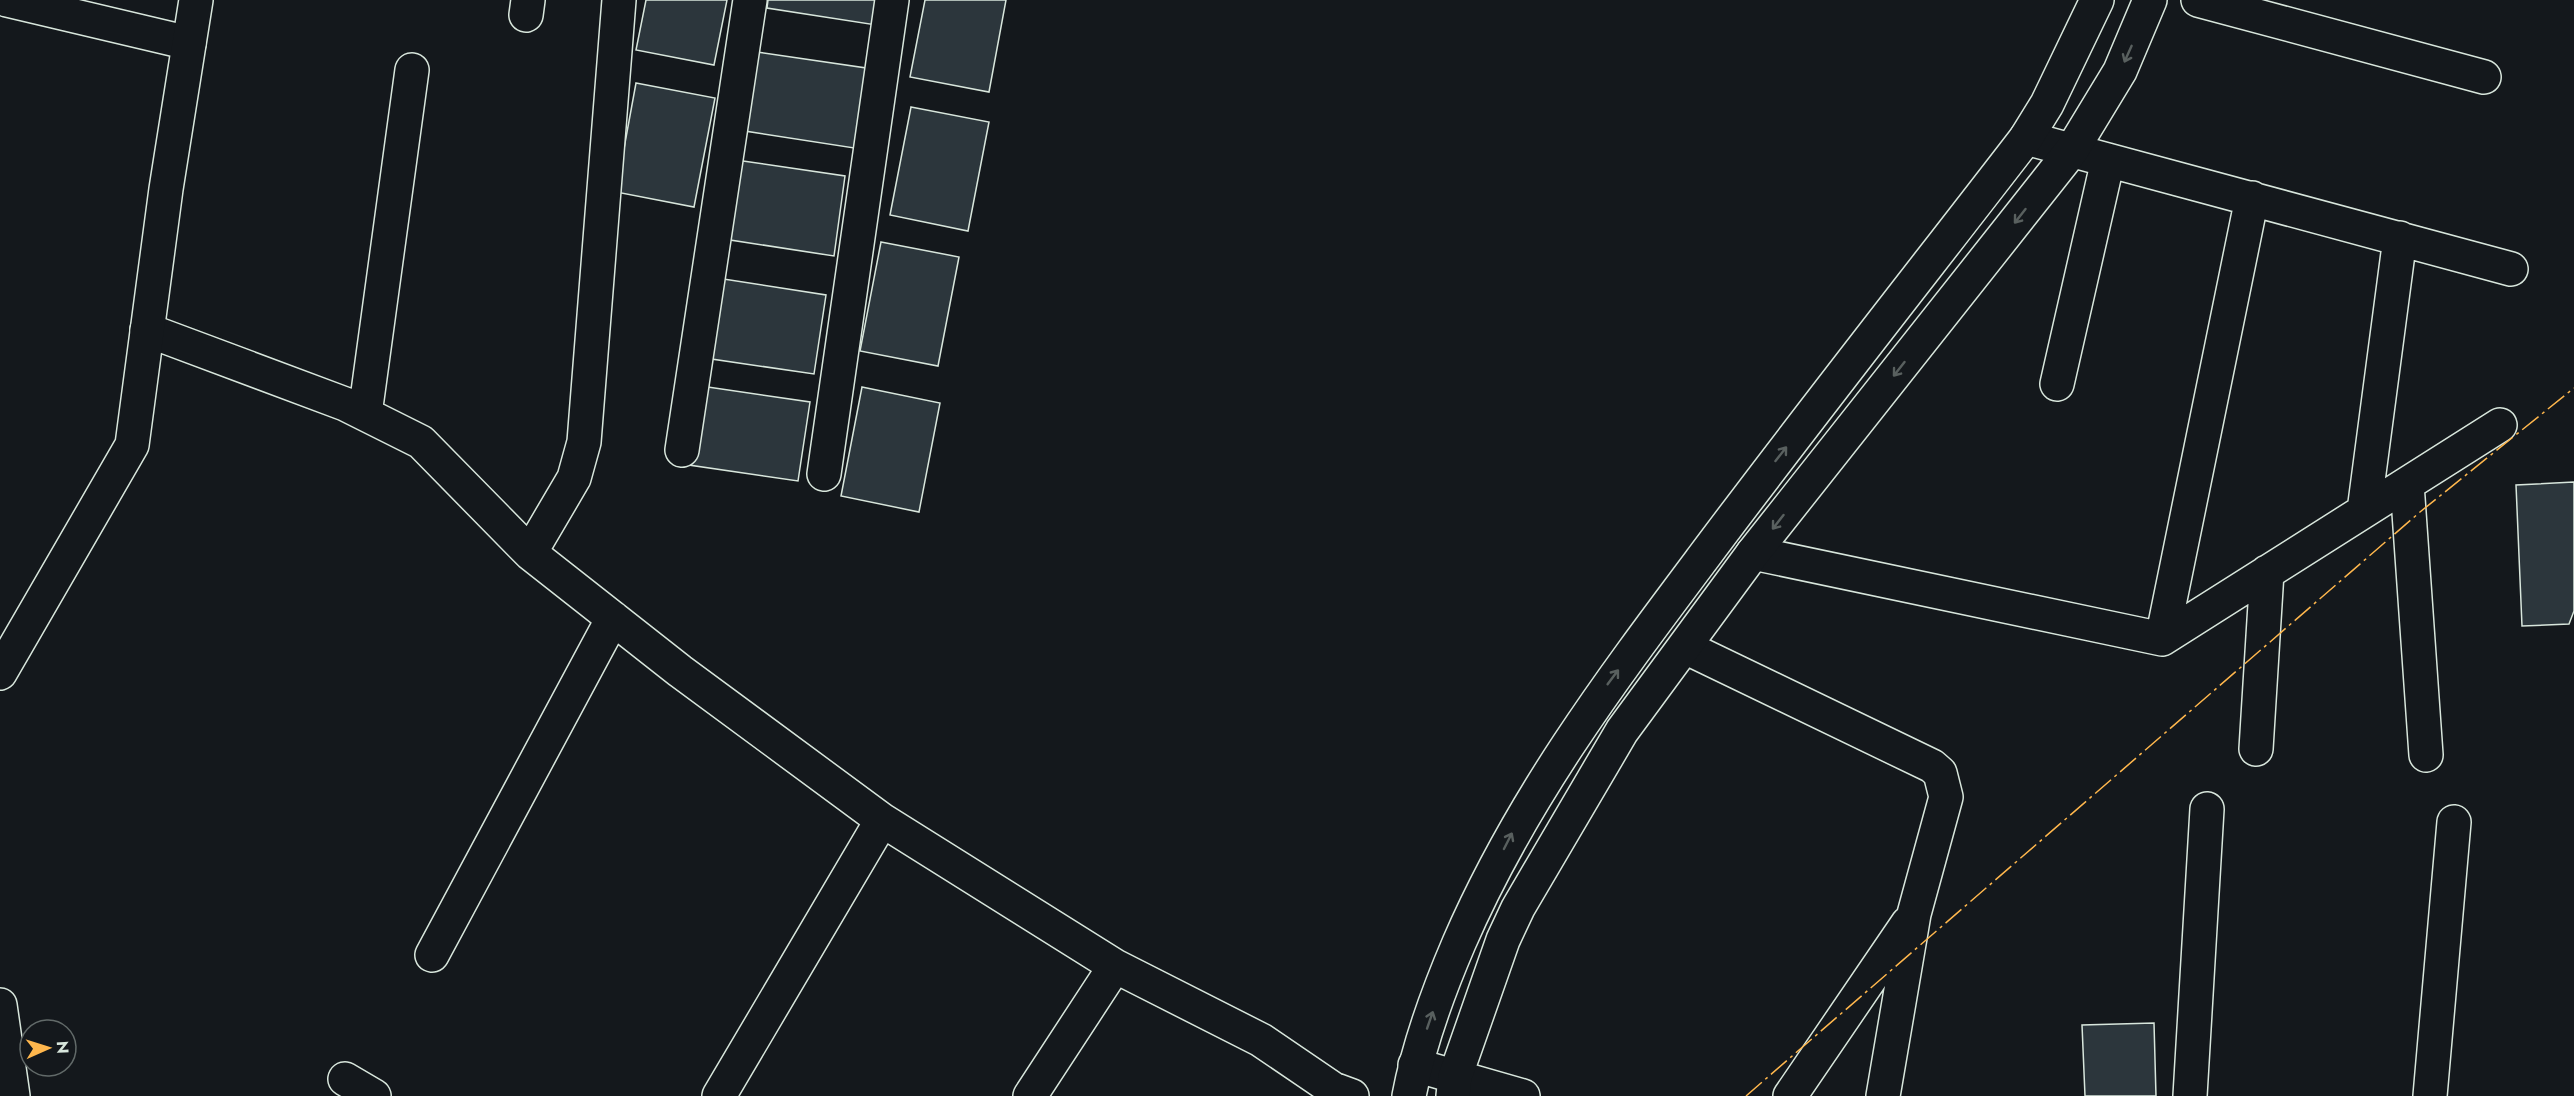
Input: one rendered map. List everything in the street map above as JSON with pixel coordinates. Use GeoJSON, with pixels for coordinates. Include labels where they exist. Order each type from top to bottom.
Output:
{"type":"FeatureCollection","features":[{"type":"Feature","properties":{"kind":"street"},"geometry":{"type":"LineString","coordinates":[[7,0],[189,43]]}},
{"type":"Feature","properties":{"kind":"street"},"geometry":{"type":"LineString","coordinates":[[0,673],[10,640],[132,445],[196,0]]}},
{"type":"Feature","properties":{"kind":"street"},"geometry":{"type":"LineString","coordinates":[[531,552],[574,477],[584,442],[619,0]]}},
{"type":"Feature","properties":{"kind":"street"},"geometry":{"type":"LineString","coordinates":[[682,450],[750,0]]}},
{"type":"Feature","properties":{"kind":"street"},"geometry":{"type":"LineString","coordinates":[[824,474],[892,0]]}},
{"type":"Feature","properties":{"kind":"street"},"geometry":{"type":"LineString","coordinates":[[1523,1096],[1412,1080],[1445,975],[1478,900],[1518,822],[1591,707],[1747,499],[2026,138],[2047,104],[2097,0]]}},
{"type":"Feature","properties":{"kind":"street"},"geometry":{"type":"LineString","coordinates":[[1454,1086],[1503,940],[1518,908],[1622,731],[1754,553],[2072,150],[2120,71],[2150,0]]}},
{"type":"Feature","properties":{"kind":"street"},"geometry":{"type":"LineString","coordinates":[[2198,0],[2484,77]]}},
{"type":"Feature","properties":{"kind":"street"},"geometry":{"type":"LineString","coordinates":[[365,414],[412,70]]}},
{"type":"Feature","properties":{"kind":"street"},"geometry":{"type":"LineString","coordinates":[[2026,138],[2511,269]]}},
{"type":"Feature","properties":{"kind":"street"},"geometry":{"type":"LineString","coordinates":[[2057,384],[2108,160]]}},
{"type":"Feature","properties":{"kind":"street"},"geometry":{"type":"LineString","coordinates":[[2162,639],[2252,198]]}},
{"type":"Feature","properties":{"kind":"street"},"geometry":{"type":"LineString","coordinates":[[2364,511],[2400,238]]}},
{"type":"Feature","properties":{"kind":"street"},"geometry":{"type":"LineString","coordinates":[[147,330],[345,404],[421,442],[531,552],[680,671],[882,820],[1115,966],[1261,1040],[1338,1094]]}},
{"type":"Feature","properties":{"kind":"street"},"geometry":{"type":"LineString","coordinates":[[1754,553],[2162,639],[2500,425]]}},
{"type":"Feature","properties":{"kind":"street"},"geometry":{"type":"LineString","coordinates":[[2407,484],[2426,755]]}},
{"type":"Feature","properties":{"kind":"street"},"geometry":{"type":"LineString","coordinates":[[2256,749],[2267,573]]}},
{"type":"Feature","properties":{"kind":"street"},"geometry":{"type":"LineString","coordinates":[[432,955],[613,618]]}},
{"type":"Feature","properties":{"kind":"street"},"geometry":{"type":"LineString","coordinates":[[1685,647],[1932,766],[1940,773],[1946,797],[1914,914],[1883,1096]]}},
{"type":"Feature","properties":{"kind":"street"},"geometry":{"type":"LineString","coordinates":[[2190,1096],[2208,809]]}},
{"type":"Feature","properties":{"kind":"street"},"geometry":{"type":"LineString","coordinates":[[719,1096],[882,820]]}},
{"type":"Feature","properties":{"kind":"street"},"geometry":{"type":"LineString","coordinates":[[2430,1096],[2454,822]]}},
{"type":"Feature","properties":{"kind":"street"},"geometry":{"type":"LineString","coordinates":[[1790,1096],[1914,914]]}},
{"type":"Feature","properties":{"kind":"street"},"geometry":{"type":"LineString","coordinates":[[1030,1096],[1115,966]]}},
{"type":"Feature","properties":{"kind":"street"},"geometry":{"type":"LineString","coordinates":[[0,1005],[13,1096]]}},
{"type":"Feature","properties":{"kind":"street"},"geometry":{"type":"LineString","coordinates":[[345,1079],[374,1096]]}},
{"type":"Feature","properties":{"kind":"building"},"geometry":{"type":"Polygon","coordinates":[[[646,0],[727,0],[714,65],[636,50],[646,0]]]}},
{"type":"Feature","properties":{"kind":"building"},"geometry":{"type":"Polygon","coordinates":[[[768,0],[879,0],[876,25],[767,8],[768,0]]]}},
{"type":"Feature","properties":{"kind":"building"},"geometry":{"type":"Polygon","coordinates":[[[925,0],[1006,0],[989,92],[910,77],[925,0]]]}},
{"type":"Feature","properties":{"kind":"building"},"geometry":{"type":"Polygon","coordinates":[[[757,52],[866,68],[854,148],[745,131],[757,52]]]}},
{"type":"Feature","properties":{"kind":"building"},"geometry":{"type":"Polygon","coordinates":[[[636,83],[715,98],[694,207],[616,192],[636,83]]]}},
{"type":"Feature","properties":{"kind":"building"},"geometry":{"type":"Polygon","coordinates":[[[911,107],[989,122],[968,231],[890,215],[911,107]]]}},
{"type":"Feature","properties":{"kind":"building"},"geometry":{"type":"Polygon","coordinates":[[[736,160],[845,176],[834,256],[724,239],[736,160]]]}},
{"type":"Feature","properties":{"kind":"building"},"geometry":{"type":"Polygon","coordinates":[[[881,242],[959,257],[938,366],[860,351],[881,242]]]}},
{"type":"Feature","properties":{"kind":"building"},"geometry":{"type":"Polygon","coordinates":[[[717,278],[826,295],[814,374],[705,358],[717,278]]]}},
{"type":"Feature","properties":{"kind":"building"},"geometry":{"type":"Polygon","coordinates":[[[701,386],[810,402],[798,481],[689,465],[701,386]]]}},
{"type":"Feature","properties":{"kind":"building"},"geometry":{"type":"Polygon","coordinates":[[[862,387],[940,403],[919,512],[841,496],[862,387]]]}},
{"type":"Feature","properties":{"kind":"building"},"geometry":{"type":"Polygon","coordinates":[[[2574,482],[2574,611],[2569,624],[2522,626],[2516,485],[2574,482]]]}},
{"type":"Feature","properties":{"kind":"building"},"geometry":{"type":"Polygon","coordinates":[[[2154,1023],[2156,1096],[2085,1096],[2082,1025],[2154,1023]]]}},
{"type":"Feature","properties":{"kind":"power"},"geometry":{"type":"LineString","coordinates":[[1746,1096],[2420,512],[2574,388]]}}]}
